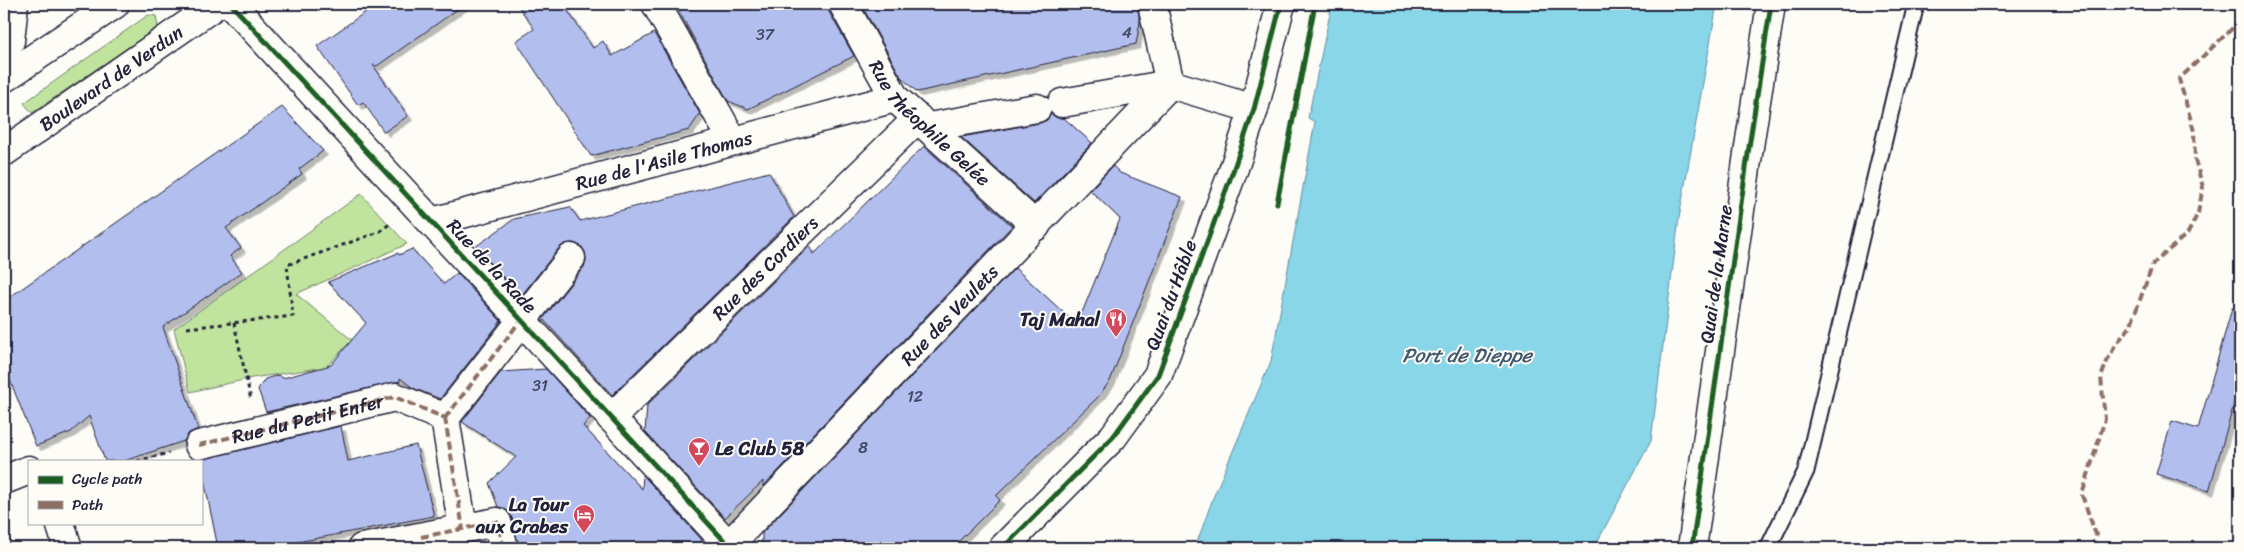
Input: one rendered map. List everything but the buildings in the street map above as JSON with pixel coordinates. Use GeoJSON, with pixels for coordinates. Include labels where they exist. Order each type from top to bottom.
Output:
{"type":"FeatureCollection","features":[{"type":"Feature","properties":{"kind":"street"},"geometry":{"type":"LineString","coordinates":[[4,54],[10,41],[14,4]]}},
{"type":"Feature","properties":{"kind":"street"},"geometry":{"type":"LineString","coordinates":[[4,78],[115,4]]}},
{"type":"Feature","properties":{"kind":"street","name":"Boulevard de Verdun"},"geometry":{"type":"LineString","coordinates":[[7,143],[217,4]]}},
{"type":"Feature","properties":{"kind":"street","name":"Rue de la Rade"},"geometry":{"type":"LineString","coordinates":[[231,4],[730,547]]}},
{"type":"Feature","properties":{"kind":"street"},"geometry":{"type":"LineString","coordinates":[[656,4],[733,141]]}},
{"type":"Feature","properties":{"kind":"street","name":"Rue Théophile Gelée"},"geometry":{"type":"LineString","coordinates":[[843,4],[896,98],[1036,226]]}},
{"type":"Feature","properties":{"kind":"street"},"geometry":{"type":"LineString","coordinates":[[1152,4],[1170,84]]}},
{"type":"Feature","properties":{"kind":"street","name":"Quai du Hâble"},"geometry":{"type":"LineString","coordinates":[[1003,548],[1113,437],[1158,375],[1254,109],[1281,4]]}},
{"type":"Feature","properties":{"kind":"street","name":"Quai de la Marne"},"geometry":{"type":"LineString","coordinates":[[1692,548],[1771,4]]}},
{"type":"Feature","properties":{"kind":"street"},"geometry":{"type":"LineString","coordinates":[[923,123],[1049,106],[1170,84],[1254,109]]}},
{"type":"Feature","properties":{"kind":"street","name":"Rue des Veulets"},"geometry":{"type":"LineString","coordinates":[[730,547],[1170,84]]}},
{"type":"Feature","properties":{"kind":"street","name":"Rue de l'Asile Thomas"},"geometry":{"type":"LineString","coordinates":[[432,222],[896,98]]}},
{"type":"Feature","properties":{"kind":"street","name":"Rue des Cordiers"},"geometry":{"type":"LineString","coordinates":[[612,418],[865,170],[923,123]]}},
{"type":"Feature","properties":{"kind":"street"},"geometry":{"type":"LineString","coordinates":[[463,529],[444,418],[571,258]]}},
{"type":"Feature","properties":{"kind":"street","name":"Rue du Petit Enfer"},"geometry":{"type":"LineString","coordinates":[[199,445],[395,397],[444,418]]}},
{"type":"Feature","properties":{"kind":"street"},"geometry":{"type":"LineString","coordinates":[[4,480],[28,470]]}},
{"type":"Feature","properties":{"kind":"street"},"geometry":{"type":"LineString","coordinates":[[362,548],[422,543],[463,529],[497,522],[504,548]]}},
{"type":"Feature","properties":{"kind":"street"},"geometry":{"type":"LineString","coordinates":[[60,524],[68,548]]}},
{"type":"Feature","properties":{"kind":"lane"},"geometry":{"type":"LineString","coordinates":[[1768,548],[1806,471],[1916,4]]}},
{"type":"Feature","properties":{"kind":"path"},"geometry":{"type":"LineString","coordinates":[[187,328],[293,316],[287,265],[379,232],[414,203]]}},
{"type":"Feature","properties":{"kind":"path"},"geometry":{"type":"LineString","coordinates":[[234,323],[258,432]]}},
{"type":"Feature","properties":{"kind":"green space"},"geometry":{"type":"Polygon","coordinates":[[[148,15],[156,16],[158,27],[32,113],[24,103],[148,15]]]}},
{"type":"Feature","properties":{"kind":"green space"},"geometry":{"type":"Polygon","coordinates":[[[361,194],[407,244],[296,294],[352,340],[326,367],[252,378],[190,392],[174,329],[361,194]]]}},
{"type":"Feature","properties":{"kind":"water","name":"Port de Dieppe"},"geometry":{"type":"Polygon","coordinates":[[[1332,4],[1717,4],[1679,218],[1651,441],[1594,548],[1195,548],[1213,498],[1271,361],[1315,122],[1308,118],[1332,4]]]}},
{"type":"Feature","properties":{"kind":"marked path"},"geometry":{"type":"LineString","coordinates":[[2092,548],[2096,535],[2082,495],[2105,419],[2101,377],[2117,343],[2130,327],[2153,264],[2188,233],[2198,213],[2203,187],[2195,160],[2194,131],[2179,79],[2240,21]]}},
{"type":"Feature","properties":{"kind":"marked path"},"geometry":{"type":"LineString","coordinates":[[445,418],[521,320]]}},
{"type":"Feature","properties":{"kind":"marked path"},"geometry":{"type":"LineString","coordinates":[[199,445],[395,397],[445,418]]}},
{"type":"Feature","properties":{"kind":"marked path"},"geometry":{"type":"LineString","coordinates":[[445,418],[463,529]]}},
{"type":"Feature","properties":{"kind":"marked path"},"geometry":{"type":"LineString","coordinates":[[421,537],[497,522],[504,548]]}},
{"type":"Feature","properties":{"kind":"cycle path"},"geometry":{"type":"LineString","coordinates":[[231,4],[731,548]]}},
{"type":"Feature","properties":{"kind":"cycle path"},"geometry":{"type":"LineString","coordinates":[[1003,548],[1113,437],[1158,375],[1254,109],[1281,4]]}},
{"type":"Feature","properties":{"kind":"cycle path"},"geometry":{"type":"LineString","coordinates":[[1277,203],[1315,4]]}},
{"type":"Feature","properties":{"kind":"cycle path"},"geometry":{"type":"LineString","coordinates":[[1692,548],[1771,4]]}},
{"type":"Feature","properties":{"kind":"place","name":"Taj Mahal"},"geometry":{"type":"Point","coordinates":[1116,338]}},
{"type":"Feature","properties":{"kind":"place","name":"Le Club 58"},"geometry":{"type":"Point","coordinates":[699,467]}},
{"type":"Feature","properties":{"kind":"place","name":"La Tour aux Crabes"},"geometry":{"type":"Point","coordinates":[584,534]}}]}
